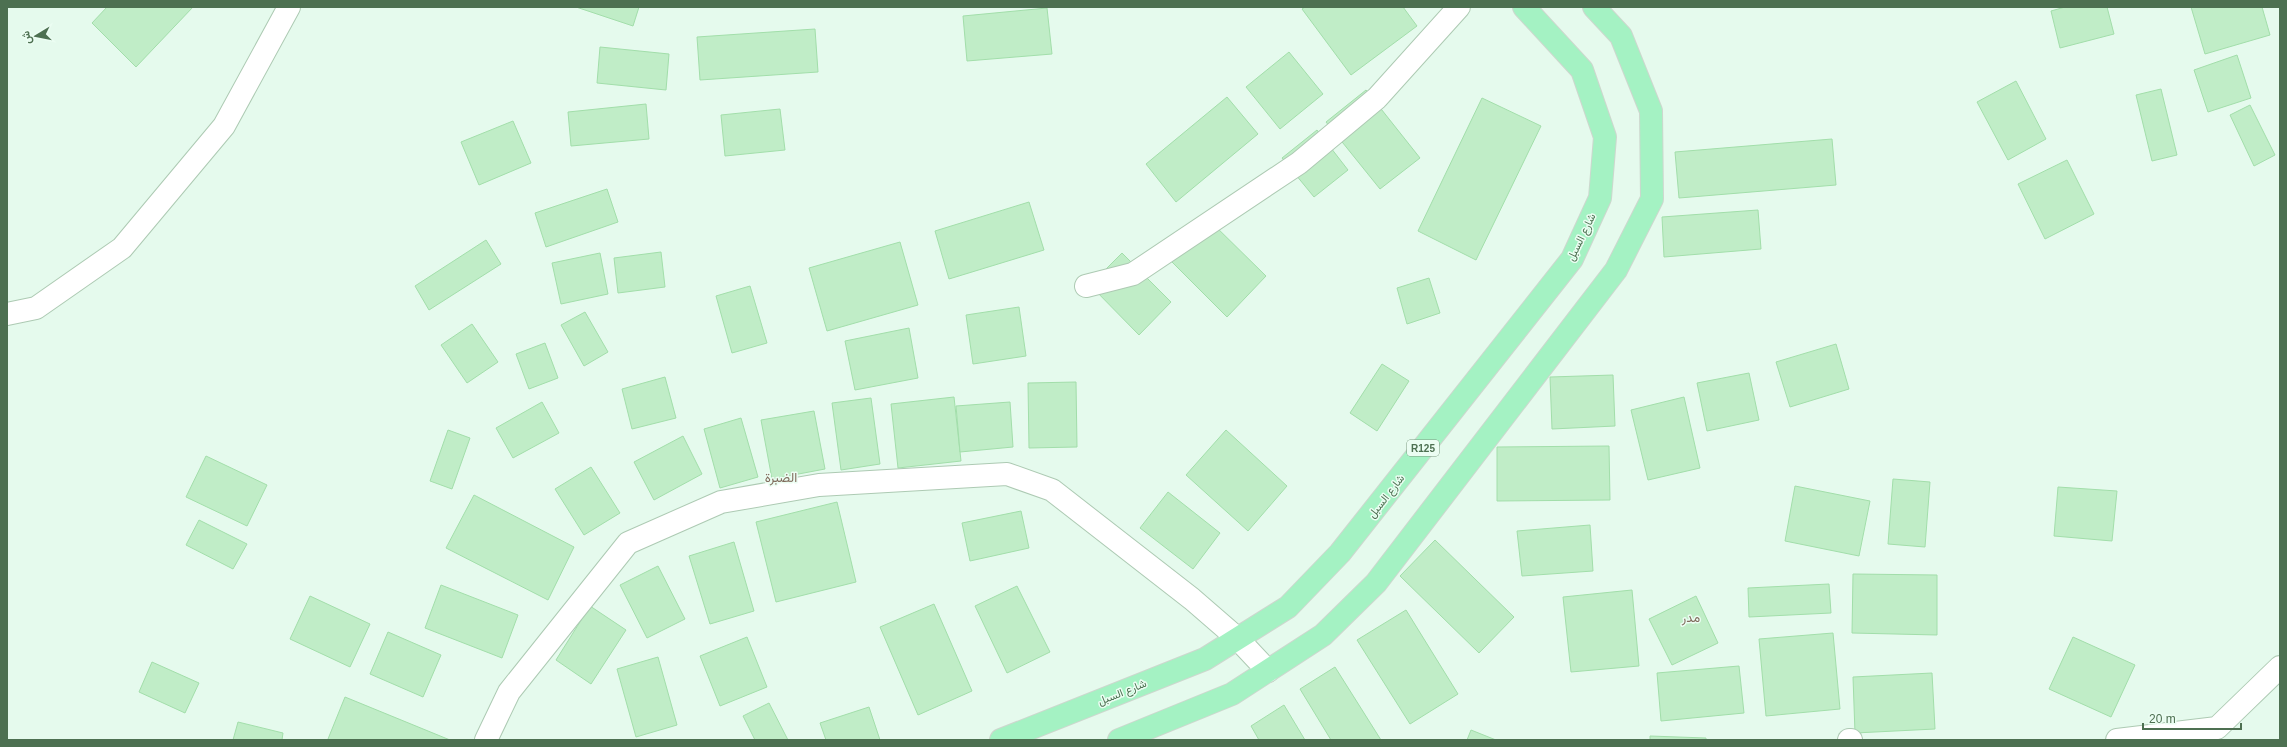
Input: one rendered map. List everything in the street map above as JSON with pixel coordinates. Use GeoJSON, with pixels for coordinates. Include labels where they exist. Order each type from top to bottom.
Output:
{"type":"FeatureCollection","features":[{"type":"Feature","properties":{"kind":"main road","name":"شارع السبل"},"geometry":{"type":"LineString","coordinates":[[1001,740],[1205,659],[1288,607],[1340,554],[1572,259],[1600,198],[1605,137],[1582,70],[1524,7]]}},
{"type":"Feature","properties":{"kind":"main road"},"geometry":{"type":"LineString","coordinates":[[1118,740],[1232,694],[1323,635],[1376,583],[1616,270],[1652,199],[1651,111],[1621,36],[1594,7]]}},
{"type":"Feature","properties":{"kind":"street"},"geometry":{"type":"LineString","coordinates":[[7,314],[36,308],[122,248],[224,126],[289,7]]}},
{"type":"Feature","properties":{"kind":"street"},"geometry":{"type":"LineString","coordinates":[[1086,286],[1133,274],[1299,163],[1376,98],[1459,7]]}},
{"type":"Feature","properties":{"kind":"street"},"geometry":{"type":"LineString","coordinates":[[486,740],[509,692],[628,543],[721,502],[819,485],[930,477],[1007,474],[1052,490],[1192,599],[1237,638],[1268,671]]}},
{"type":"Feature","properties":{"kind":"street"},"geometry":{"type":"LineString","coordinates":[[2117,740],[2217,728],[2280,667]]}},
{"type":"Feature","properties":{"kind":"building"},"geometry":{"type":"Polygon","coordinates":[[[107,7],[193,7],[136,67],[92,23],[107,7]]]}},
{"type":"Feature","properties":{"kind":"building"},"geometry":{"type":"Polygon","coordinates":[[[576,7],[639,7],[633,26],[576,7]]]}},
{"type":"Feature","properties":{"kind":"building"},"geometry":{"type":"Polygon","coordinates":[[[1305,7],[1403,7],[1417,26],[1351,75],[1302,9],[1305,7]]]}},
{"type":"Feature","properties":{"kind":"building"},"geometry":{"type":"Polygon","coordinates":[[[2065,7],[2107,7],[2114,34],[2060,48],[2051,11],[2065,7]]]}},
{"type":"Feature","properties":{"kind":"building"},"geometry":{"type":"Polygon","coordinates":[[[2191,7],[2262,7],[2270,35],[2205,54],[2191,7]]]}},
{"type":"Feature","properties":{"kind":"building"},"geometry":{"type":"Polygon","coordinates":[[[1047,8],[1052,54],[967,61],[963,16],[1047,8]]]}},
{"type":"Feature","properties":{"kind":"building"},"geometry":{"type":"Polygon","coordinates":[[[815,29],[818,72],[700,80],[697,37],[815,29]]]}},
{"type":"Feature","properties":{"kind":"building"},"geometry":{"type":"Polygon","coordinates":[[[600,47],[669,54],[666,90],[597,83],[600,47]]]}},
{"type":"Feature","properties":{"kind":"building"},"geometry":{"type":"Polygon","coordinates":[[[1289,52],[1323,94],[1280,129],[1246,87],[1289,52]]]}},
{"type":"Feature","properties":{"kind":"building"},"geometry":{"type":"Polygon","coordinates":[[[2237,55],[2251,98],[2208,112],[2194,70],[2237,55]]]}},
{"type":"Feature","properties":{"kind":"building"},"geometry":{"type":"Polygon","coordinates":[[[2016,81],[2046,139],[2008,160],[1977,102],[2016,81]]]}},
{"type":"Feature","properties":{"kind":"building"},"geometry":{"type":"Polygon","coordinates":[[[2161,89],[2177,155],[2152,161],[2136,95],[2161,89]]]}},
{"type":"Feature","properties":{"kind":"building"},"geometry":{"type":"Polygon","coordinates":[[[1366,90],[1420,158],[1380,189],[1326,122],[1366,90]]]}},
{"type":"Feature","properties":{"kind":"building"},"geometry":{"type":"Polygon","coordinates":[[[1227,97],[1258,134],[1176,202],[1146,164],[1227,97]]]}},
{"type":"Feature","properties":{"kind":"building"},"geometry":{"type":"Polygon","coordinates":[[[1482,98],[1541,126],[1476,260],[1418,231],[1482,98]]]}},
{"type":"Feature","properties":{"kind":"building"},"geometry":{"type":"Polygon","coordinates":[[[646,104],[649,139],[571,146],[568,112],[646,104]]]}},
{"type":"Feature","properties":{"kind":"building"},"geometry":{"type":"Polygon","coordinates":[[[2250,105],[2275,155],[2254,166],[2230,115],[2250,105]]]}},
{"type":"Feature","properties":{"kind":"building"},"geometry":{"type":"Polygon","coordinates":[[[780,109],[785,150],[725,156],[721,115],[780,109]]]}},
{"type":"Feature","properties":{"kind":"building"},"geometry":{"type":"Polygon","coordinates":[[[513,121],[531,163],[479,185],[461,142],[513,121]]]}},
{"type":"Feature","properties":{"kind":"building"},"geometry":{"type":"Polygon","coordinates":[[[1317,130],[1348,170],[1314,197],[1282,158],[1317,130]]]}},
{"type":"Feature","properties":{"kind":"building"},"geometry":{"type":"Polygon","coordinates":[[[1832,139],[1836,185],[1679,198],[1675,152],[1832,139]]]}},
{"type":"Feature","properties":{"kind":"building"},"geometry":{"type":"Polygon","coordinates":[[[2067,160],[2094,214],[2045,239],[2018,184],[2067,160]]]}},
{"type":"Feature","properties":{"kind":"building"},"geometry":{"type":"Polygon","coordinates":[[[607,189],[618,222],[546,247],[535,213],[607,189]]]}},
{"type":"Feature","properties":{"kind":"building"},"geometry":{"type":"Polygon","coordinates":[[[1029,202],[1044,250],[949,279],[935,231],[1029,202]]]}},
{"type":"Feature","properties":{"kind":"building"},"geometry":{"type":"Polygon","coordinates":[[[1758,210],[1761,249],[1664,257],[1662,217],[1758,210]]]}},
{"type":"Feature","properties":{"kind":"building"},"geometry":{"type":"Polygon","coordinates":[[[1208,219],[1266,276],[1227,317],[1169,259],[1208,219]]]}},
{"type":"Feature","properties":{"kind":"building"},"geometry":{"type":"Polygon","coordinates":[[[486,240],[501,264],[429,310],[415,286],[486,240]]]}},
{"type":"Feature","properties":{"kind":"building"},"geometry":{"type":"Polygon","coordinates":[[[900,242],[918,305],[827,331],[809,268],[900,242]]]}},
{"type":"Feature","properties":{"kind":"building"},"geometry":{"type":"Polygon","coordinates":[[[661,252],[665,287],[618,293],[614,258],[661,252]]]}},
{"type":"Feature","properties":{"kind":"building"},"geometry":{"type":"Polygon","coordinates":[[[600,253],[608,294],[561,304],[552,263],[600,253]]]}},
{"type":"Feature","properties":{"kind":"building"},"geometry":{"type":"Polygon","coordinates":[[[1122,253],[1171,302],[1139,335],[1090,285],[1122,253]]]}},
{"type":"Feature","properties":{"kind":"building"},"geometry":{"type":"Polygon","coordinates":[[[1429,278],[1440,313],[1407,324],[1397,288],[1429,278]]]}},
{"type":"Feature","properties":{"kind":"building"},"geometry":{"type":"Polygon","coordinates":[[[750,286],[767,343],[732,353],[716,296],[750,286]]]}},
{"type":"Feature","properties":{"kind":"building"},"geometry":{"type":"Polygon","coordinates":[[[1019,307],[1026,356],[973,364],[966,315],[1019,307]]]}},
{"type":"Feature","properties":{"kind":"building"},"geometry":{"type":"Polygon","coordinates":[[[585,312],[608,352],[584,366],[561,325],[585,312]]]}},
{"type":"Feature","properties":{"kind":"building"},"geometry":{"type":"Polygon","coordinates":[[[472,324],[498,362],[467,383],[441,345],[472,324]]]}},
{"type":"Feature","properties":{"kind":"building"},"geometry":{"type":"Polygon","coordinates":[[[909,328],[918,378],[855,390],[845,341],[909,328]]]}},
{"type":"Feature","properties":{"kind":"building"},"geometry":{"type":"Polygon","coordinates":[[[545,343],[558,378],[529,389],[516,354],[545,343]]]}},
{"type":"Feature","properties":{"kind":"building"},"geometry":{"type":"Polygon","coordinates":[[[1836,344],[1849,389],[1790,407],[1776,362],[1836,344]]]}},
{"type":"Feature","properties":{"kind":"building"},"geometry":{"type":"Polygon","coordinates":[[[1382,364],[1409,381],[1377,431],[1350,413],[1382,364]]]}},
{"type":"Feature","properties":{"kind":"building"},"geometry":{"type":"Polygon","coordinates":[[[1749,373],[1759,420],[1707,431],[1697,383],[1749,373]]]}},
{"type":"Feature","properties":{"kind":"building"},"geometry":{"type":"Polygon","coordinates":[[[1613,375],[1615,426],[1552,429],[1550,377],[1613,375]]]}},
{"type":"Feature","properties":{"kind":"building"},"geometry":{"type":"Polygon","coordinates":[[[665,377],[676,418],[632,429],[622,389],[665,377]]]}},
{"type":"Feature","properties":{"kind":"building"},"geometry":{"type":"Polygon","coordinates":[[[1076,382],[1077,447],[1029,448],[1028,383],[1076,382]]]}},
{"type":"Feature","properties":{"kind":"building"},"geometry":{"type":"Polygon","coordinates":[[[954,397],[961,461],[898,468],[891,404],[954,397]]]}},
{"type":"Feature","properties":{"kind":"building"},"geometry":{"type":"Polygon","coordinates":[[[1684,397],[1700,468],[1648,480],[1631,410],[1684,397]]]}},
{"type":"Feature","properties":{"kind":"building"},"geometry":{"type":"Polygon","coordinates":[[[871,398],[880,464],[841,470],[832,403],[871,398]]]}},
{"type":"Feature","properties":{"kind":"building"},"geometry":{"type":"Polygon","coordinates":[[[542,402],[559,433],[513,458],[496,428],[542,402]]]}},
{"type":"Feature","properties":{"kind":"building"},"geometry":{"type":"Polygon","coordinates":[[[1010,402],[1013,447],[960,452],[956,406],[1010,402]]]}},
{"type":"Feature","properties":{"kind":"building"},"geometry":{"type":"Polygon","coordinates":[[[814,411],[825,469],[772,479],[761,420],[814,411]]]}},
{"type":"Feature","properties":{"kind":"building"},"geometry":{"type":"Polygon","coordinates":[[[741,418],[758,477],[720,488],[704,429],[741,418]]]}},
{"type":"Feature","properties":{"kind":"building"},"geometry":{"type":"Polygon","coordinates":[[[448,430],[470,438],[452,489],[430,481],[448,430]]]}},
{"type":"Feature","properties":{"kind":"building"},"geometry":{"type":"Polygon","coordinates":[[[1226,430],[1287,486],[1248,531],[1186,475],[1226,430]]]}},
{"type":"Feature","properties":{"kind":"building"},"geometry":{"type":"Polygon","coordinates":[[[683,436],[702,474],[654,500],[634,462],[683,436]]]}},
{"type":"Feature","properties":{"kind":"building"},"geometry":{"type":"Polygon","coordinates":[[[1609,446],[1610,500],[1497,501],[1497,447],[1609,446]]]}},
{"type":"Feature","properties":{"kind":"building"},"geometry":{"type":"Polygon","coordinates":[[[206,456],[267,485],[247,526],[186,497],[206,456]]]}},
{"type":"Feature","properties":{"kind":"building"},"geometry":{"type":"Polygon","coordinates":[[[591,467],[620,513],[584,535],[555,489],[591,467]]]}},
{"type":"Feature","properties":{"kind":"building"},"geometry":{"type":"Polygon","coordinates":[[[1893,479],[1930,482],[1925,547],[1888,544],[1893,479]]]}},
{"type":"Feature","properties":{"kind":"building"},"geometry":{"type":"Polygon","coordinates":[[[1795,486],[1870,501],[1859,556],[1785,541],[1795,486]]]}},
{"type":"Feature","properties":{"kind":"building"},"geometry":{"type":"Polygon","coordinates":[[[2058,487],[2117,491],[2112,541],[2054,536],[2058,487]]]}},
{"type":"Feature","properties":{"kind":"building"},"geometry":{"type":"Polygon","coordinates":[[[1168,492],[1220,533],[1193,569],[1140,528],[1168,492]]]}},
{"type":"Feature","properties":{"kind":"building"},"geometry":{"type":"Polygon","coordinates":[[[474,495],[574,547],[548,600],[446,548],[474,495]]]}},
{"type":"Feature","properties":{"kind":"building"},"geometry":{"type":"Polygon","coordinates":[[[837,502],[856,582],[776,602],[756,522],[837,502]]]}},
{"type":"Feature","properties":{"kind":"building"},"geometry":{"type":"Polygon","coordinates":[[[1021,511],[1029,548],[970,561],[962,523],[1021,511]]]}},
{"type":"Feature","properties":{"kind":"building"},"geometry":{"type":"Polygon","coordinates":[[[199,520],[247,544],[233,569],[186,545],[199,520]]]}},
{"type":"Feature","properties":{"kind":"building"},"geometry":{"type":"Polygon","coordinates":[[[1590,525],[1593,571],[1522,576],[1517,531],[1590,525]]]}},
{"type":"Feature","properties":{"kind":"building"},"geometry":{"type":"Polygon","coordinates":[[[1435,540],[1514,617],[1479,653],[1400,576],[1435,540]]]}},
{"type":"Feature","properties":{"kind":"building"},"geometry":{"type":"Polygon","coordinates":[[[734,542],[754,611],[710,624],[689,556],[734,542]]]}},
{"type":"Feature","properties":{"kind":"building"},"geometry":{"type":"Polygon","coordinates":[[[658,566],[685,619],[647,638],[620,585],[658,566]]]}},
{"type":"Feature","properties":{"kind":"building"},"geometry":{"type":"Polygon","coordinates":[[[1853,574],[1937,575],[1937,635],[1852,633],[1853,574]]]}},
{"type":"Feature","properties":{"kind":"building"},"geometry":{"type":"Polygon","coordinates":[[[1829,584],[1831,613],[1749,617],[1748,588],[1829,584]]]}},
{"type":"Feature","properties":{"kind":"building"},"geometry":{"type":"Polygon","coordinates":[[[441,585],[518,615],[502,658],[425,628],[441,585]]]}},
{"type":"Feature","properties":{"kind":"building"},"geometry":{"type":"Polygon","coordinates":[[[1017,586],[1050,652],[1007,673],[975,606],[1017,586]]]}},
{"type":"Feature","properties":{"kind":"building"},"geometry":{"type":"Polygon","coordinates":[[[1632,590],[1639,666],[1571,672],[1563,597],[1632,590]]]}},
{"type":"Feature","properties":{"kind":"building"},"geometry":{"type":"Polygon","coordinates":[[[310,596],[370,624],[350,667],[290,639],[310,596]]]}},
{"type":"Feature","properties":{"kind":"building"},"geometry":{"type":"Polygon","coordinates":[[[1696,596],[1718,643],[1672,665],[1649,619],[1696,596]]]}},
{"type":"Feature","properties":{"kind":"building"},"geometry":{"type":"Polygon","coordinates":[[[934,604],[972,691],[918,715],[880,627],[934,604]]]}},
{"type":"Feature","properties":{"kind":"building"},"geometry":{"type":"Polygon","coordinates":[[[590,606],[626,630],[591,684],[556,660],[590,606]]]}},
{"type":"Feature","properties":{"kind":"building"},"geometry":{"type":"Polygon","coordinates":[[[1406,610],[1458,694],[1410,724],[1357,640],[1406,610]]]}},
{"type":"Feature","properties":{"kind":"building"},"geometry":{"type":"Polygon","coordinates":[[[388,632],[441,655],[423,697],[370,674],[388,632]]]}},
{"type":"Feature","properties":{"kind":"building"},"geometry":{"type":"Polygon","coordinates":[[[1833,633],[1840,709],[1766,716],[1759,639],[1833,633]]]}},
{"type":"Feature","properties":{"kind":"building"},"geometry":{"type":"Polygon","coordinates":[[[747,637],[767,687],[720,706],[700,656],[747,637]]]}},
{"type":"Feature","properties":{"kind":"building"},"geometry":{"type":"Polygon","coordinates":[[[2073,637],[2135,665],[2111,717],[2049,689],[2073,637]]]}},
{"type":"Feature","properties":{"kind":"building"},"geometry":{"type":"Polygon","coordinates":[[[658,657],[677,725],[636,737],[617,669],[658,657]]]}},
{"type":"Feature","properties":{"kind":"building"},"geometry":{"type":"Polygon","coordinates":[[[152,662],[199,683],[185,713],[139,692],[152,662]]]}},
{"type":"Feature","properties":{"kind":"building"},"geometry":{"type":"Polygon","coordinates":[[[1739,666],[1744,713],[1661,721],[1657,673],[1739,666]]]}},
{"type":"Feature","properties":{"kind":"building"},"geometry":{"type":"Polygon","coordinates":[[[1335,667],[1381,740],[1331,740],[1300,689],[1335,667]]]}},
{"type":"Feature","properties":{"kind":"building"},"geometry":{"type":"Polygon","coordinates":[[[1932,673],[1935,729],[1855,733],[1853,677],[1932,673]]]}},
{"type":"Feature","properties":{"kind":"building"},"geometry":{"type":"Polygon","coordinates":[[[345,697],[450,740],[330,740],[328,739],[345,697]]]}},
{"type":"Feature","properties":{"kind":"building"},"geometry":{"type":"Polygon","coordinates":[[[769,703],[788,740],[755,740],[743,716],[769,703]]]}},
{"type":"Feature","properties":{"kind":"building"},"geometry":{"type":"Polygon","coordinates":[[[1284,705],[1305,740],[1259,740],[1251,726],[1284,705]]]}},
{"type":"Feature","properties":{"kind":"building"},"geometry":{"type":"Polygon","coordinates":[[[869,707],[880,740],[826,740],[820,723],[869,707]]]}},
{"type":"Feature","properties":{"kind":"building"},"geometry":{"type":"Polygon","coordinates":[[[238,722],[283,733],[282,740],[233,740],[238,722]]]}},
{"type":"Feature","properties":{"kind":"building"},"geometry":{"type":"Polygon","coordinates":[[[1471,730],[1496,740],[1467,740],[1471,730]]]}},
{"type":"Feature","properties":{"kind":"building"},"geometry":{"type":"Polygon","coordinates":[[[1650,736],[1706,738],[1706,740],[1650,740],[1650,736]]]}},
{"type":"Feature","properties":{"kind":"district","name":"الضبرة"},"geometry":{"type":"Point","coordinates":[781,477]}},
{"type":"Feature","properties":{"kind":"district","name":"مدر"},"geometry":{"type":"Point","coordinates":[1691,617]}}]}
